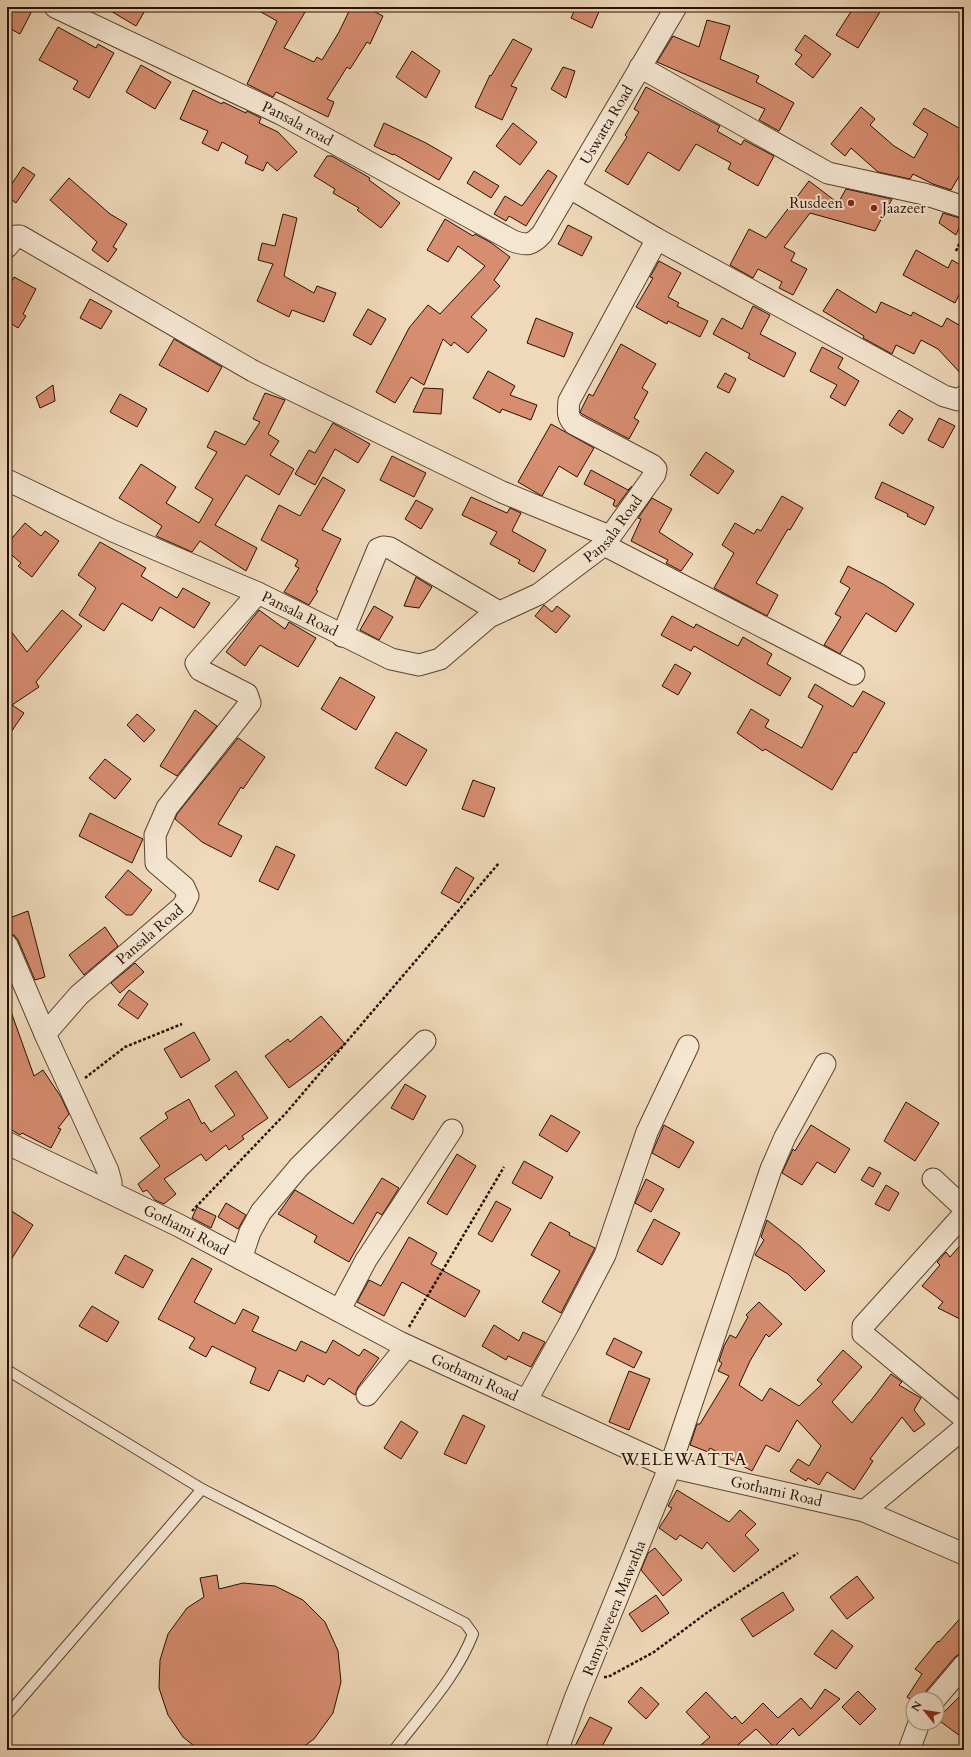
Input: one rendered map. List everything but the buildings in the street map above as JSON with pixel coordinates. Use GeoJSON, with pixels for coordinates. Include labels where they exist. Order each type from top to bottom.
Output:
{"type":"FeatureCollection","features":[{"type":"Feature","properties":{"kind":"street","name":"Pansala road"},"geometry":{"type":"LineString","coordinates":[[55,7],[281,114],[513,241],[524,245],[535,242]]}},
{"type":"Feature","properties":{"kind":"street","name":"Uswatta Road"},"geometry":{"type":"LineString","coordinates":[[535,242],[542,234],[570,188],[676,7]]}},
{"type":"Feature","properties":{"kind":"street"},"geometry":{"type":"LineString","coordinates":[[640,68],[828,173],[924,194],[964,207]]}},
{"type":"Feature","properties":{"kind":"street"},"geometry":{"type":"LineString","coordinates":[[570,188],[657,239],[944,396],[958,400],[964,396]]}},
{"type":"Feature","properties":{"kind":"street"},"geometry":{"type":"LineString","coordinates":[[7,247],[16,236],[20,236],[253,371],[495,489],[606,541],[854,674]]}},
{"type":"Feature","properties":{"kind":"street","name":"Pansala Road"},"geometry":{"type":"LineString","coordinates":[[44,1034],[79,996],[183,906],[188,896],[184,887],[156,863],[155,835],[167,808],[250,703],[246,694],[200,670],[196,663],[258,593],[391,659],[419,665],[440,659],[489,617],[539,594],[606,541],[655,474],[656,469],[652,465],[574,424],[570,420],[568,412],[569,401],[657,239]]}},
{"type":"Feature","properties":{"kind":"street"},"geometry":{"type":"LineString","coordinates":[[7,480],[113,531],[258,593]]}},
{"type":"Feature","properties":{"kind":"street"},"geometry":{"type":"LineString","coordinates":[[342,636],[378,549],[383,547],[390,548],[500,612]]}},
{"type":"Feature","properties":{"kind":"street"},"geometry":{"type":"LineString","coordinates":[[7,945],[44,1034],[108,1171],[112,1182],[111,1192]]}},
{"type":"Feature","properties":{"kind":"street"},"geometry":{"type":"LineString","coordinates":[[242,1259],[250,1232],[261,1212],[299,1167],[425,1041]]}},
{"type":"Feature","properties":{"kind":"street"},"geometry":{"type":"LineString","coordinates":[[526,1401],[568,1326],[605,1255],[647,1132],[688,1046]]}},
{"type":"Feature","properties":{"kind":"street"},"geometry":{"type":"LineString","coordinates":[[670,1467],[772,1169],[785,1137],[825,1064]]}},
{"type":"Feature","properties":{"kind":"street"},"geometry":{"type":"LineString","coordinates":[[339,1311],[366,1260],[452,1130]]}},
{"type":"Feature","properties":{"kind":"street","name":"Gothami Road"},"geometry":{"type":"LineString","coordinates":[[7,1142],[178,1225],[404,1344],[670,1467],[864,1511],[964,1554]]}},
{"type":"Feature","properties":{"kind":"street"},"geometry":{"type":"LineString","coordinates":[[933,1179],[963,1207],[964,1210]]}},
{"type":"Feature","properties":{"kind":"street"},"geometry":{"type":"LineString","coordinates":[[964,1214],[863,1326],[863,1334],[964,1418]]}},
{"type":"Feature","properties":{"kind":"street"},"geometry":{"type":"LineString","coordinates":[[367,1395],[404,1344]]}},
{"type":"Feature","properties":{"kind":"street"},"geometry":{"type":"LineString","coordinates":[[864,1511],[964,1428]]}},
{"type":"Feature","properties":{"kind":"street","name":"Ramyaweera Mawatha"},"geometry":{"type":"LineString","coordinates":[[557,1750],[575,1700],[587,1676],[670,1467]]}},
{"type":"Feature","properties":{"kind":"street"},"geometry":{"type":"LineString","coordinates":[[942,1691],[964,1665]]}},
{"type":"Feature","properties":{"kind":"street"},"geometry":{"type":"LineString","coordinates":[[908,1750],[916,1731]]}},
{"type":"Feature","properties":{"kind":"lane"},"geometry":{"type":"LineString","coordinates":[[7,1370],[202,1489],[465,1623],[473,1634],[467,1649],[450,1678],[394,1750]]}},
{"type":"Feature","properties":{"kind":"lane"},"geometry":{"type":"LineString","coordinates":[[7,1716],[202,1489]]}},
{"type":"Feature","properties":{"kind":"path"},"geometry":{"type":"LineString","coordinates":[[956,251],[964,233]]}},
{"type":"Feature","properties":{"kind":"path"},"geometry":{"type":"LineString","coordinates":[[178,1225],[286,1113],[499,863]]}},
{"type":"Feature","properties":{"kind":"path"},"geometry":{"type":"LineString","coordinates":[[70,1089],[125,1047],[182,1024]]}},
{"type":"Feature","properties":{"kind":"path"},"geometry":{"type":"LineString","coordinates":[[404,1344],[504,1167]]}},
{"type":"Feature","properties":{"kind":"path"},"geometry":{"type":"LineString","coordinates":[[587,1676],[608,1677],[654,1652],[708,1612],[798,1553]]}},
{"type":"Feature","properties":{"kind":"place","name":"Rusdeen"},"geometry":{"type":"Point","coordinates":[851,203]}},
{"type":"Feature","properties":{"kind":"place","name":"Jaazeer"},"geometry":{"type":"Point","coordinates":[874,208]}},
{"type":"Feature","properties":{"kind":"district","name":"WELEWATTA"},"geometry":{"type":"Point","coordinates":[684,1459]}}]}
